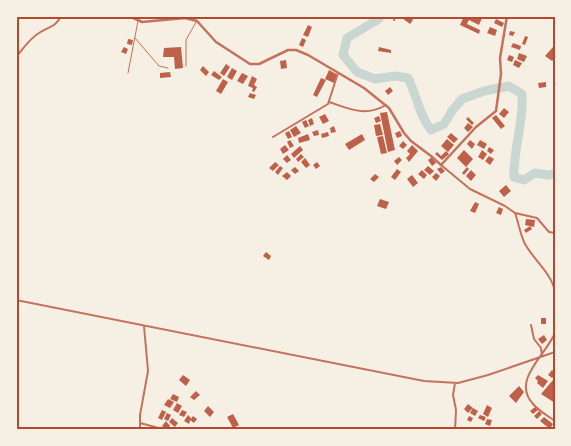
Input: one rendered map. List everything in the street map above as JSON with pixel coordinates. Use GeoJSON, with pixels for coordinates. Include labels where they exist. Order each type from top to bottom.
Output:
{"type":"FeatureCollection","features":[{"type":"Feature","properties":{"kind":"street"},"geometry":{"type":"LineString","coordinates":[[16,57],[30,40],[39,32],[57,23],[61,16]]}},
{"type":"Feature","properties":{"kind":"street"},"geometry":{"type":"LineString","coordinates":[[129,16],[149,22],[185,18],[197,21],[216,42],[250,64],[259,64],[291,49],[308,55],[364,88],[386,105],[411,141],[470,189],[515,213],[537,218],[549,232],[555,233]]}},
{"type":"Feature","properties":{"kind":"street"},"geometry":{"type":"LineString","coordinates":[[394,20],[396,16]]}},
{"type":"Feature","properties":{"kind":"street"},"geometry":{"type":"LineString","coordinates":[[441,165],[476,127],[496,111],[501,80],[500,58],[507,16]]}},
{"type":"Feature","properties":{"kind":"street"},"geometry":{"type":"LineString","coordinates":[[273,137],[324,107],[329,102],[338,72]]}},
{"type":"Feature","properties":{"kind":"street"},"geometry":{"type":"LineString","coordinates":[[329,102],[349,109],[371,112],[386,105]]}},
{"type":"Feature","properties":{"kind":"street"},"geometry":{"type":"LineString","coordinates":[[515,213],[520,233],[534,259],[553,282],[555,291]]}},
{"type":"Feature","properties":{"kind":"street"},"geometry":{"type":"LineString","coordinates":[[16,300],[424,382],[455,383],[488,375],[555,352]]}},
{"type":"Feature","properties":{"kind":"street"},"geometry":{"type":"LineString","coordinates":[[531,325],[534,339],[541,348],[542,355]]}},
{"type":"Feature","properties":{"kind":"street"},"geometry":{"type":"LineString","coordinates":[[140,430],[142,397],[148,371],[144,326]]}},
{"type":"Feature","properties":{"kind":"street"},"geometry":{"type":"LineString","coordinates":[[555,333],[527,375],[525,385],[527,394],[533,404],[555,421]]}},
{"type":"Feature","properties":{"kind":"street"},"geometry":{"type":"LineString","coordinates":[[455,383],[453,395],[456,410],[455,430]]}},
{"type":"Feature","properties":{"kind":"street"},"geometry":{"type":"LineString","coordinates":[[140,423],[166,430]]}},
{"type":"Feature","properties":{"kind":"lane"},"geometry":{"type":"LineString","coordinates":[[128,73],[138,20]]}},
{"type":"Feature","properties":{"kind":"lane"},"geometry":{"type":"LineString","coordinates":[[186,66],[186,40],[197,21]]}},
{"type":"Feature","properties":{"kind":"lane"},"geometry":{"type":"LineString","coordinates":[[134,38],[159,66],[168,68]]}},
{"type":"Feature","properties":{"kind":"building"},"geometry":{"type":"Polygon","coordinates":[[[403,16],[408,16],[413,20],[410,24],[402,18],[403,16]]]}},
{"type":"Feature","properties":{"kind":"building"},"geometry":{"type":"Polygon","coordinates":[[[464,16],[478,16],[482,18],[479,25],[469,20],[467,24],[480,30],[479,34],[460,25],[464,16]]]}},
{"type":"Feature","properties":{"kind":"building"},"geometry":{"type":"Polygon","coordinates":[[[496,19],[504,23],[502,27],[494,23],[496,19]]]}},
{"type":"Feature","properties":{"kind":"building"},"geometry":{"type":"Polygon","coordinates":[[[308,25],[312,27],[308,37],[303,35],[308,25]]]}},
{"type":"Feature","properties":{"kind":"building"},"geometry":{"type":"Polygon","coordinates":[[[490,27],[497,30],[495,36],[487,33],[490,27]]]}},
{"type":"Feature","properties":{"kind":"building"},"geometry":{"type":"Polygon","coordinates":[[[510,31],[515,32],[513,36],[509,35],[510,31]]]}},
{"type":"Feature","properties":{"kind":"building"},"geometry":{"type":"Polygon","coordinates":[[[525,36],[528,37],[525,45],[522,44],[525,36]]]}},
{"type":"Feature","properties":{"kind":"building"},"geometry":{"type":"Polygon","coordinates":[[[302,38],[306,40],[303,47],[299,45],[302,38]]]}},
{"type":"Feature","properties":{"kind":"building"},"geometry":{"type":"Polygon","coordinates":[[[128,39],[133,40],[132,45],[127,44],[128,39]]]}},
{"type":"Feature","properties":{"kind":"building"},"geometry":{"type":"Polygon","coordinates":[[[513,43],[521,46],[520,50],[511,47],[513,43]]]}},
{"type":"Feature","properties":{"kind":"building"},"geometry":{"type":"Polygon","coordinates":[[[124,47],[128,49],[126,54],[121,52],[124,47]]]}},
{"type":"Feature","properties":{"kind":"building"},"geometry":{"type":"Polygon","coordinates":[[[181,47],[183,68],[175,69],[174,57],[163,57],[164,48],[181,47]]]}},
{"type":"Feature","properties":{"kind":"building"},"geometry":{"type":"Polygon","coordinates":[[[379,47],[391,50],[391,53],[378,51],[379,47]]]}},
{"type":"Feature","properties":{"kind":"building"},"geometry":{"type":"Polygon","coordinates":[[[553,47],[555,48],[555,58],[552,61],[545,56],[553,47]]]}},
{"type":"Feature","properties":{"kind":"building"},"geometry":{"type":"Polygon","coordinates":[[[519,53],[527,56],[524,62],[517,59],[519,53]]]}},
{"type":"Feature","properties":{"kind":"building"},"geometry":{"type":"Polygon","coordinates":[[[509,55],[514,57],[512,62],[507,60],[509,55]]]}},
{"type":"Feature","properties":{"kind":"building"},"geometry":{"type":"Polygon","coordinates":[[[286,60],[287,68],[281,69],[280,61],[286,60]]]}},
{"type":"Feature","properties":{"kind":"building"},"geometry":{"type":"Polygon","coordinates":[[[515,60],[522,63],[519,68],[513,65],[515,60]]]}},
{"type":"Feature","properties":{"kind":"building"},"geometry":{"type":"Polygon","coordinates":[[[226,64],[230,67],[224,76],[220,73],[226,64]]]}},
{"type":"Feature","properties":{"kind":"building"},"geometry":{"type":"Polygon","coordinates":[[[203,66],[209,72],[206,76],[200,70],[203,66]]]}},
{"type":"Feature","properties":{"kind":"building"},"geometry":{"type":"Polygon","coordinates":[[[232,68],[237,71],[232,80],[227,77],[232,68]]]}},
{"type":"Feature","properties":{"kind":"building"},"geometry":{"type":"Polygon","coordinates":[[[329,70],[338,75],[334,83],[325,79],[329,70]]]}},
{"type":"Feature","properties":{"kind":"building"},"geometry":{"type":"Polygon","coordinates":[[[214,71],[222,77],[219,80],[211,75],[214,71]]]}},
{"type":"Feature","properties":{"kind":"building"},"geometry":{"type":"Polygon","coordinates":[[[170,72],[171,77],[160,78],[160,73],[170,72]]]}},
{"type":"Feature","properties":{"kind":"building"},"geometry":{"type":"Polygon","coordinates":[[[242,73],[248,76],[243,84],[237,81],[242,73]]]}},
{"type":"Feature","properties":{"kind":"building"},"geometry":{"type":"Polygon","coordinates":[[[252,76],[257,79],[254,85],[257,87],[254,92],[252,91],[253,88],[248,86],[252,76]]]}},
{"type":"Feature","properties":{"kind":"building"},"geometry":{"type":"Polygon","coordinates":[[[321,78],[326,80],[317,97],[313,95],[321,78]]]}},
{"type":"Feature","properties":{"kind":"building"},"geometry":{"type":"Polygon","coordinates":[[[223,79],[228,82],[221,94],[216,91],[223,79]]]}},
{"type":"Feature","properties":{"kind":"building"},"geometry":{"type":"Polygon","coordinates":[[[546,82],[546,87],[539,88],[538,83],[546,82]]]}},
{"type":"Feature","properties":{"kind":"building"},"geometry":{"type":"Polygon","coordinates":[[[390,87],[393,91],[388,95],[385,91],[390,87]]]}},
{"type":"Feature","properties":{"kind":"building"},"geometry":{"type":"Polygon","coordinates":[[[250,93],[256,95],[254,99],[248,97],[250,93]]]}},
{"type":"Feature","properties":{"kind":"building"},"geometry":{"type":"Polygon","coordinates":[[[504,108],[509,112],[504,118],[499,114],[504,108]]]}},
{"type":"Feature","properties":{"kind":"building"},"geometry":{"type":"Polygon","coordinates":[[[387,112],[395,150],[388,152],[380,113],[387,112]]]}},
{"type":"Feature","properties":{"kind":"building"},"geometry":{"type":"Polygon","coordinates":[[[325,114],[329,121],[323,124],[319,117],[325,114]]]}},
{"type":"Feature","properties":{"kind":"building"},"geometry":{"type":"Polygon","coordinates":[[[496,115],[505,126],[501,129],[492,118],[496,115]]]}},
{"type":"Feature","properties":{"kind":"building"},"geometry":{"type":"Polygon","coordinates":[[[379,116],[381,121],[376,123],[374,118],[379,116]]]}},
{"type":"Feature","properties":{"kind":"building"},"geometry":{"type":"Polygon","coordinates":[[[468,117],[474,123],[472,125],[466,119],[468,117]]]}},
{"type":"Feature","properties":{"kind":"building"},"geometry":{"type":"Polygon","coordinates":[[[312,118],[314,124],[310,126],[308,120],[312,118]]]}},
{"type":"Feature","properties":{"kind":"building"},"geometry":{"type":"Polygon","coordinates":[[[306,120],[309,126],[305,128],[302,122],[306,120]]]}},
{"type":"Feature","properties":{"kind":"building"},"geometry":{"type":"Polygon","coordinates":[[[468,123],[473,127],[468,132],[464,128],[468,123]]]}},
{"type":"Feature","properties":{"kind":"building"},"geometry":{"type":"Polygon","coordinates":[[[380,124],[383,135],[376,136],[374,125],[380,124]]]}},
{"type":"Feature","properties":{"kind":"building"},"geometry":{"type":"Polygon","coordinates":[[[296,126],[301,133],[294,137],[290,130],[296,126]]]}},
{"type":"Feature","properties":{"kind":"building"},"geometry":{"type":"Polygon","coordinates":[[[334,126],[336,132],[331,133],[330,128],[334,126]]]}},
{"type":"Feature","properties":{"kind":"building"},"geometry":{"type":"Polygon","coordinates":[[[318,130],[319,135],[314,136],[312,132],[318,130]]]}},
{"type":"Feature","properties":{"kind":"building"},"geometry":{"type":"Polygon","coordinates":[[[289,131],[292,137],[288,139],[285,133],[289,131]]]}},
{"type":"Feature","properties":{"kind":"building"},"geometry":{"type":"Polygon","coordinates":[[[400,131],[402,136],[397,138],[395,133],[400,131]]]}},
{"type":"Feature","properties":{"kind":"building"},"geometry":{"type":"Polygon","coordinates":[[[328,132],[329,136],[322,138],[321,134],[328,132]]]}},
{"type":"Feature","properties":{"kind":"building"},"geometry":{"type":"Polygon","coordinates":[[[451,133],[458,139],[454,143],[447,137],[451,133]]]}},
{"type":"Feature","properties":{"kind":"building"},"geometry":{"type":"Polygon","coordinates":[[[308,134],[310,140],[299,143],[298,138],[308,134]]]}},
{"type":"Feature","properties":{"kind":"building"},"geometry":{"type":"Polygon","coordinates":[[[362,134],[365,140],[349,150],[345,144],[362,134]]]}},
{"type":"Feature","properties":{"kind":"building"},"geometry":{"type":"Polygon","coordinates":[[[383,136],[387,153],[381,154],[377,137],[383,136]]]}},
{"type":"Feature","properties":{"kind":"building"},"geometry":{"type":"Polygon","coordinates":[[[447,139],[454,145],[448,152],[441,146],[447,139]]]}},
{"type":"Feature","properties":{"kind":"building"},"geometry":{"type":"Polygon","coordinates":[[[290,140],[294,146],[290,148],[287,142],[290,140]]]}},
{"type":"Feature","properties":{"kind":"building"},"geometry":{"type":"Polygon","coordinates":[[[470,140],[475,144],[472,149],[467,144],[470,140]]]}},
{"type":"Feature","properties":{"kind":"building"},"geometry":{"type":"Polygon","coordinates":[[[480,140],[487,144],[484,149],[477,145],[480,140]]]}},
{"type":"Feature","properties":{"kind":"building"},"geometry":{"type":"Polygon","coordinates":[[[403,141],[407,145],[403,149],[399,146],[403,141]]]}},
{"type":"Feature","properties":{"kind":"building"},"geometry":{"type":"Polygon","coordinates":[[[285,145],[289,150],[283,154],[280,149],[285,145]]]}},
{"type":"Feature","properties":{"kind":"building"},"geometry":{"type":"Polygon","coordinates":[[[412,145],[418,151],[409,162],[406,158],[410,154],[407,151],[412,145]]]}},
{"type":"Feature","properties":{"kind":"building"},"geometry":{"type":"Polygon","coordinates":[[[300,146],[303,150],[294,158],[291,154],[300,146]]]}},
{"type":"Feature","properties":{"kind":"building"},"geometry":{"type":"Polygon","coordinates":[[[489,147],[494,150],[491,154],[487,151],[489,147]]]}},
{"type":"Feature","properties":{"kind":"building"},"geometry":{"type":"Polygon","coordinates":[[[464,150],[473,159],[466,167],[457,158],[464,150]]]}},
{"type":"Feature","properties":{"kind":"building"},"geometry":{"type":"Polygon","coordinates":[[[482,150],[487,154],[483,160],[478,157],[482,150]]]}},
{"type":"Feature","properties":{"kind":"building"},"geometry":{"type":"Polygon","coordinates":[[[446,151],[449,154],[442,160],[435,154],[437,152],[441,156],[446,151]]]}},
{"type":"Feature","properties":{"kind":"building"},"geometry":{"type":"Polygon","coordinates":[[[301,154],[304,157],[298,162],[296,159],[301,154]]]}},
{"type":"Feature","properties":{"kind":"building"},"geometry":{"type":"Polygon","coordinates":[[[287,155],[291,160],[287,163],[283,159],[287,155]]]}},
{"type":"Feature","properties":{"kind":"building"},"geometry":{"type":"Polygon","coordinates":[[[489,156],[494,159],[490,165],[485,161],[489,156]]]}},
{"type":"Feature","properties":{"kind":"building"},"geometry":{"type":"Polygon","coordinates":[[[399,157],[402,160],[397,165],[394,161],[399,157]]]}},
{"type":"Feature","properties":{"kind":"building"},"geometry":{"type":"Polygon","coordinates":[[[432,157],[436,163],[432,166],[428,160],[432,157]]]}},
{"type":"Feature","properties":{"kind":"building"},"geometry":{"type":"Polygon","coordinates":[[[305,158],[310,165],[306,168],[301,162],[305,158]]]}},
{"type":"Feature","properties":{"kind":"building"},"geometry":{"type":"Polygon","coordinates":[[[275,162],[279,165],[273,171],[269,168],[275,162]]]}},
{"type":"Feature","properties":{"kind":"building"},"geometry":{"type":"Polygon","coordinates":[[[317,162],[320,166],[316,169],[313,165],[317,162]]]}},
{"type":"Feature","properties":{"kind":"building"},"geometry":{"type":"Polygon","coordinates":[[[280,166],[283,168],[278,175],[275,172],[280,166]]]}},
{"type":"Feature","properties":{"kind":"building"},"geometry":{"type":"Polygon","coordinates":[[[428,166],[434,171],[430,175],[424,170],[428,166]]]}},
{"type":"Feature","properties":{"kind":"building"},"geometry":{"type":"Polygon","coordinates":[[[295,167],[299,171],[295,174],[291,170],[295,167]]]}},
{"type":"Feature","properties":{"kind":"building"},"geometry":{"type":"Polygon","coordinates":[[[441,167],[445,171],[441,174],[437,169],[441,167]]]}},
{"type":"Feature","properties":{"kind":"building"},"geometry":{"type":"Polygon","coordinates":[[[467,167],[469,169],[464,175],[462,173],[467,167]]]}},
{"type":"Feature","properties":{"kind":"building"},"geometry":{"type":"Polygon","coordinates":[[[397,169],[401,172],[395,180],[391,177],[397,169]]]}},
{"type":"Feature","properties":{"kind":"building"},"geometry":{"type":"Polygon","coordinates":[[[422,170],[427,175],[424,179],[418,174],[422,170]]]}},
{"type":"Feature","properties":{"kind":"building"},"geometry":{"type":"Polygon","coordinates":[[[471,170],[476,175],[471,181],[466,176],[471,170]]]}},
{"type":"Feature","properties":{"kind":"building"},"geometry":{"type":"Polygon","coordinates":[[[287,172],[291,176],[287,180],[282,176],[287,172]]]}},
{"type":"Feature","properties":{"kind":"building"},"geometry":{"type":"Polygon","coordinates":[[[436,173],[440,176],[436,181],[432,177],[436,173]]]}},
{"type":"Feature","properties":{"kind":"building"},"geometry":{"type":"Polygon","coordinates":[[[375,174],[379,177],[374,182],[370,179],[375,174]]]}},
{"type":"Feature","properties":{"kind":"building"},"geometry":{"type":"Polygon","coordinates":[[[412,175],[418,183],[413,187],[407,179],[412,175]]]}},
{"type":"Feature","properties":{"kind":"building"},"geometry":{"type":"Polygon","coordinates":[[[506,185],[511,191],[504,197],[499,191],[506,185]]]}},
{"type":"Feature","properties":{"kind":"building"},"geometry":{"type":"Polygon","coordinates":[[[380,199],[389,202],[386,209],[377,206],[380,199]]]}},
{"type":"Feature","properties":{"kind":"building"},"geometry":{"type":"Polygon","coordinates":[[[475,202],[479,204],[475,213],[470,211],[475,202]]]}},
{"type":"Feature","properties":{"kind":"building"},"geometry":{"type":"Polygon","coordinates":[[[499,207],[503,209],[501,215],[496,213],[499,207]]]}},
{"type":"Feature","properties":{"kind":"building"},"geometry":{"type":"Polygon","coordinates":[[[526,219],[535,220],[534,227],[525,225],[526,219]]]}},
{"type":"Feature","properties":{"kind":"building"},"geometry":{"type":"Polygon","coordinates":[[[530,226],[532,229],[526,233],[524,230],[530,226]]]}},
{"type":"Feature","properties":{"kind":"building"},"geometry":{"type":"Polygon","coordinates":[[[266,252],[271,256],[269,260],[263,256],[266,252]]]}},
{"type":"Feature","properties":{"kind":"building"},"geometry":{"type":"Polygon","coordinates":[[[541,318],[546,318],[546,324],[541,324],[541,318]]]}},
{"type":"Feature","properties":{"kind":"building"},"geometry":{"type":"Polygon","coordinates":[[[544,335],[547,340],[542,344],[538,339],[544,335]]]}},
{"type":"Feature","properties":{"kind":"building"},"geometry":{"type":"Polygon","coordinates":[[[552,370],[555,372],[555,375],[552,378],[548,375],[552,370]]]}},
{"type":"Feature","properties":{"kind":"building"},"geometry":{"type":"Polygon","coordinates":[[[183,375],[190,380],[186,386],[179,380],[183,375]]]}},
{"type":"Feature","properties":{"kind":"building"},"geometry":{"type":"Polygon","coordinates":[[[538,375],[548,381],[543,388],[537,383],[538,381],[535,378],[538,375]]]}},
{"type":"Feature","properties":{"kind":"building"},"geometry":{"type":"Polygon","coordinates":[[[553,380],[555,382],[555,403],[541,394],[553,380]]]}},
{"type":"Feature","properties":{"kind":"building"},"geometry":{"type":"Polygon","coordinates":[[[519,386],[524,392],[516,403],[509,396],[519,386]]]}},
{"type":"Feature","properties":{"kind":"building"},"geometry":{"type":"Polygon","coordinates":[[[196,391],[200,395],[194,400],[190,397],[196,391]]]}},
{"type":"Feature","properties":{"kind":"building"},"geometry":{"type":"Polygon","coordinates":[[[173,394],[179,397],[177,402],[170,399],[173,394]]]}},
{"type":"Feature","properties":{"kind":"building"},"geometry":{"type":"Polygon","coordinates":[[[168,399],[174,402],[170,408],[164,405],[168,399]]]}},
{"type":"Feature","properties":{"kind":"building"},"geometry":{"type":"Polygon","coordinates":[[[177,403],[182,406],[178,413],[173,410],[177,403]]]}},
{"type":"Feature","properties":{"kind":"building"},"geometry":{"type":"Polygon","coordinates":[[[468,404],[473,408],[468,413],[464,409],[468,404]]]}},
{"type":"Feature","properties":{"kind":"building"},"geometry":{"type":"Polygon","coordinates":[[[487,405],[492,408],[488,417],[483,414],[487,405]]]}},
{"type":"Feature","properties":{"kind":"building"},"geometry":{"type":"Polygon","coordinates":[[[208,406],[214,412],[210,417],[204,411],[208,406]]]}},
{"type":"Feature","properties":{"kind":"building"},"geometry":{"type":"Polygon","coordinates":[[[535,407],[538,410],[533,414],[530,411],[535,407]]]}},
{"type":"Feature","properties":{"kind":"building"},"geometry":{"type":"Polygon","coordinates":[[[473,408],[478,411],[475,416],[470,413],[473,408]]]}},
{"type":"Feature","properties":{"kind":"building"},"geometry":{"type":"Polygon","coordinates":[[[162,410],[166,412],[162,420],[158,418],[162,410]]]}},
{"type":"Feature","properties":{"kind":"building"},"geometry":{"type":"Polygon","coordinates":[[[182,410],[187,412],[184,417],[179,415],[182,410]]]}},
{"type":"Feature","properties":{"kind":"building"},"geometry":{"type":"Polygon","coordinates":[[[539,411],[542,414],[537,419],[534,416],[539,411]]]}},
{"type":"Feature","properties":{"kind":"building"},"geometry":{"type":"Polygon","coordinates":[[[167,413],[171,415],[168,421],[164,419],[167,413]]]}},
{"type":"Feature","properties":{"kind":"building"},"geometry":{"type":"Polygon","coordinates":[[[233,414],[239,425],[233,428],[227,417],[233,414]]]}},
{"type":"Feature","properties":{"kind":"building"},"geometry":{"type":"Polygon","coordinates":[[[188,415],[191,418],[189,424],[184,421],[188,415]]]}},
{"type":"Feature","properties":{"kind":"building"},"geometry":{"type":"Polygon","coordinates":[[[480,415],[486,417],[484,421],[478,418],[480,415]]]}},
{"type":"Feature","properties":{"kind":"building"},"geometry":{"type":"Polygon","coordinates":[[[193,416],[197,419],[194,423],[190,420],[193,416]]]}},
{"type":"Feature","properties":{"kind":"building"},"geometry":{"type":"Polygon","coordinates":[[[469,416],[473,418],[471,422],[467,420],[469,416]]]}},
{"type":"Feature","properties":{"kind":"building"},"geometry":{"type":"Polygon","coordinates":[[[544,417],[553,424],[550,429],[540,421],[544,417]]]}},
{"type":"Feature","properties":{"kind":"building"},"geometry":{"type":"Polygon","coordinates":[[[172,418],[178,423],[175,427],[169,422],[172,418]]]}},
{"type":"Feature","properties":{"kind":"building"},"geometry":{"type":"Polygon","coordinates":[[[487,419],[492,420],[490,426],[485,424],[487,419]]]}},
{"type":"Feature","properties":{"kind":"building"},"geometry":{"type":"Polygon","coordinates":[[[166,421],[170,426],[167,430],[162,426],[166,421]]]}},
{"type":"Feature","properties":{"kind":"waterway"},"geometry":{"type":"LineString","coordinates":[[379,16],[379,19],[347,38],[343,55],[357,72],[375,79],[395,76],[408,78],[424,118],[431,130],[444,124],[462,99],[484,91],[509,86],[522,94],[514,177],[524,180],[535,173],[555,174]]}}]}
